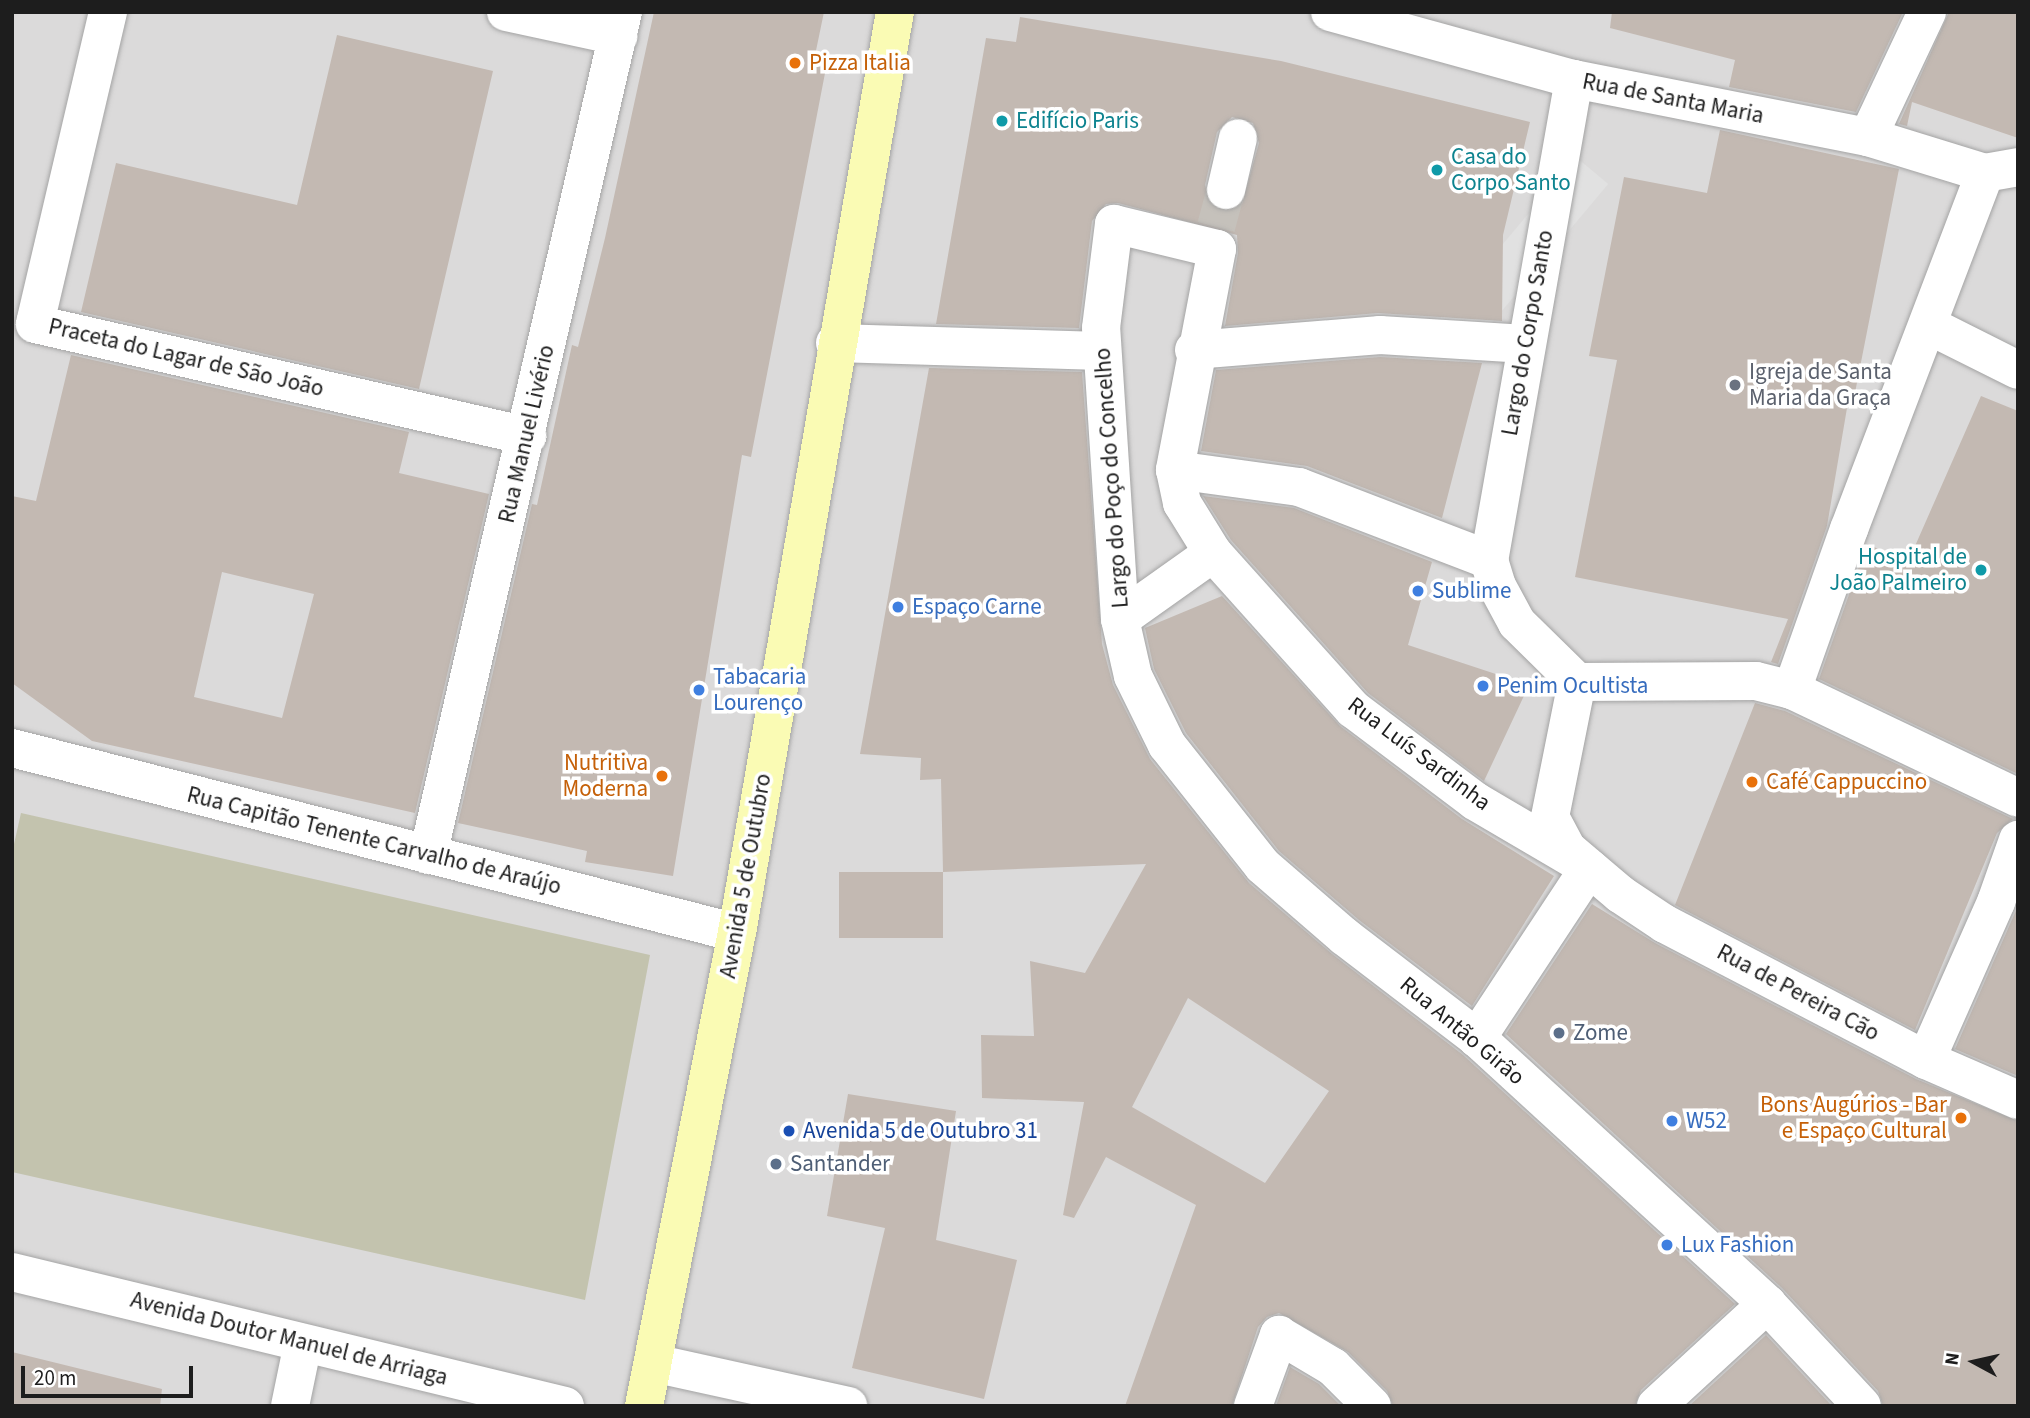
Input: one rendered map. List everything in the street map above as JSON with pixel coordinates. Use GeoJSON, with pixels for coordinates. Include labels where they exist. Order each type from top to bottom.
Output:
{"type":"FeatureCollection","features":[{"type":"Feature","properties":{"kind":"main road","name":"Avenida 5 de Outubro"},"geometry":{"type":"LineString","coordinates":[[644,1406],[737,933],[835,343],[895,12]]}},
{"type":"Feature","properties":{"kind":"street","name":"Praceta do Lagar de São João"},"geometry":{"type":"LineString","coordinates":[[108,12],[35,324],[527,436]]}},
{"type":"Feature","properties":{"kind":"street"},"geometry":{"type":"LineString","coordinates":[[506,12],[620,24]]}},
{"type":"Feature","properties":{"kind":"street","name":"Rua de Santa Maria"},"geometry":{"type":"LineString","coordinates":[[1330,12],[1574,79],[1868,136],[2001,170]]}},
{"type":"Feature","properties":{"kind":"street"},"geometry":{"type":"LineString","coordinates":[[1868,136],[1927,12]]}},
{"type":"Feature","properties":{"kind":"street","name":"Rua Manuel Livério"},"geometry":{"type":"LineString","coordinates":[[428,855],[527,436],[620,24]]}},
{"type":"Feature","properties":{"kind":"street","name":"Largo do Corpo Santo"},"geometry":{"type":"LineString","coordinates":[[1493,573],[1526,344],[1574,79]]}},
{"type":"Feature","properties":{"kind":"street"},"geometry":{"type":"LineString","coordinates":[[1226,190],[1238,138]]}},
{"type":"Feature","properties":{"kind":"street"},"geometry":{"type":"LineString","coordinates":[[1793,690],[1849,529],[1930,326],[2001,170]]}},
{"type":"Feature","properties":{"kind":"street","name":"Largo do Poço do Concelho"},"geometry":{"type":"LineString","coordinates":[[1114,224],[1214,237],[1217,249],[1194,350],[1175,470],[1182,503],[1213,553],[1120,619],[1102,351],[1114,224]]}},
{"type":"Feature","properties":{"kind":"street"},"geometry":{"type":"LineString","coordinates":[[1930,326],[2018,370]]}},
{"type":"Feature","properties":{"kind":"street"},"geometry":{"type":"LineString","coordinates":[[1194,350],[1380,335],[1526,344]]}},
{"type":"Feature","properties":{"kind":"street"},"geometry":{"type":"LineString","coordinates":[[835,343],[1102,351]]}},
{"type":"Feature","properties":{"kind":"street"},"geometry":{"type":"LineString","coordinates":[[1175,470],[1299,487],[1493,573],[1517,623],[1577,682],[1756,681],[1793,690],[2018,797]]}},
{"type":"Feature","properties":{"kind":"street","name":"Rua Luís Sardinha"},"geometry":{"type":"LineString","coordinates":[[1213,553],[1353,709],[1475,801],[1589,868]]}},
{"type":"Feature","properties":{"kind":"street","name":"Rua Antão Girão"},"geometry":{"type":"LineString","coordinates":[[1120,619],[1133,676],[1167,745],[1263,866],[1345,937],[1477,1038],[1767,1304],[1863,1406]]}},
{"type":"Feature","properties":{"kind":"street"},"geometry":{"type":"LineString","coordinates":[[1477,1038],[1589,868],[1557,835],[1550,817],[1577,682]]}},
{"type":"Feature","properties":{"kind":"street","name":"Rua Capitão Tenente Carvalho de Araújo"},"geometry":{"type":"LineString","coordinates":[[12,748],[737,933]]}},
{"type":"Feature","properties":{"kind":"street"},"geometry":{"type":"LineString","coordinates":[[1926,1060],[1996,902],[2018,840]]}},
{"type":"Feature","properties":{"kind":"street","name":"Rua de Pereira Cão"},"geometry":{"type":"LineString","coordinates":[[1589,868],[1665,923],[1926,1060],[2018,1100]]}},
{"type":"Feature","properties":{"kind":"street","name":"Avenida Doutor Manuel de Arriaga"},"geometry":{"type":"LineString","coordinates":[[12,1272],[565,1406]]}},
{"type":"Feature","properties":{"kind":"street"},"geometry":{"type":"LineString","coordinates":[[1656,1406],[1767,1304]]}},
{"type":"Feature","properties":{"kind":"street"},"geometry":{"type":"LineString","coordinates":[[1253,1406],[1279,1335],[1333,1367],[1372,1406]]}},
{"type":"Feature","properties":{"kind":"street"},"geometry":{"type":"LineString","coordinates":[[289,1406],[303,1343]]}},
{"type":"Feature","properties":{"kind":"street"},"geometry":{"type":"LineString","coordinates":[[653,1363],[848,1406]]}},
{"type":"Feature","properties":{"kind":"shaded area"},"geometry":{"type":"Polygon","coordinates":[[[12,12],[2018,12],[2018,1406],[12,1406],[12,12]]]}},
{"type":"Feature","properties":{"kind":"shaded area"},"geometry":{"type":"Polygon","coordinates":[[[1576,157],[1608,184],[1372,465],[1340,438],[1576,157]]]}},
{"type":"Feature","properties":{"kind":"shaded area"},"geometry":{"type":"Polygon","coordinates":[[[21,813],[650,955],[585,1300],[12,1172],[12,853],[21,813]]]}},
{"type":"Feature","properties":{"kind":"building"},"geometry":{"type":"Polygon","coordinates":[[[654,12],[824,12],[813,65],[826,68],[751,457],[742,455],[673,876],[585,862],[587,851],[458,823],[532,504],[537,505],[572,345],[578,347],[605,238],[654,12]]]}},
{"type":"Feature","properties":{"kind":"building"},"geometry":{"type":"Polygon","coordinates":[[[1612,12],[1903,12],[1856,112],[1729,87],[1735,60],[1610,28],[1612,12]]]}},
{"type":"Feature","properties":{"kind":"building"},"geometry":{"type":"Polygon","coordinates":[[[1949,12],[2018,12],[2018,138],[1912,102],[1907,126],[1899,124],[1949,12]]]}},
{"type":"Feature","properties":{"kind":"building"},"geometry":{"type":"Polygon","coordinates":[[[1020,17],[1281,61],[1530,122],[1503,235],[1502,321],[1378,313],[1225,326],[1238,253],[1237,235],[1118,203],[1106,204],[1092,221],[1079,328],[936,324],[986,38],[1016,42],[1020,17]],[[1232,117],[1217,132],[1205,185],[1211,205],[1222,211],[1242,204],[1259,143],[1253,123],[1232,117]]]}},
{"type":"Feature","properties":{"kind":"building"},"geometry":{"type":"Polygon","coordinates":[[[337,35],[493,71],[419,389],[81,312],[116,163],[297,205],[337,35]]]}},
{"type":"Feature","properties":{"kind":"building","name":"Igreja de Santa Maria da Graça"},"geometry":{"type":"Polygon","coordinates":[[[1720,130],[1899,169],[1852,408],[1847,408],[1827,526],[1778,664],[1771,662],[1788,619],[1575,577],[1617,360],[1589,356],[1624,177],[1707,193],[1720,130]]]}},
{"type":"Feature","properties":{"kind":"building"},"geometry":{"type":"Polygon","coordinates":[[[71,355],[409,432],[399,473],[489,494],[415,813],[92,741],[12,683],[12,496],[36,501],[71,355]],[[222,572],[194,697],[282,718],[314,594],[222,572]]]}},
{"type":"Feature","properties":{"kind":"building"},"geometry":{"type":"Polygon","coordinates":[[[1380,357],[1482,363],[1442,518],[1307,466],[1201,451],[1216,370],[1380,357]]]}},
{"type":"Feature","properties":{"kind":"building"},"geometry":{"type":"Polygon","coordinates":[[[929,368],[1082,372],[1102,644],[1113,685],[1150,759],[1249,883],[1332,954],[1463,1055],[1735,1304],[1641,1390],[1635,1406],[1393,1406],[1387,1391],[1348,1352],[1279,1313],[1267,1317],[1258,1327],[1232,1406],[1125,1406],[1196,1205],[1106,1157],[1074,1218],[1063,1215],[1084,1102],[982,1098],[981,1035],[1034,1036],[1030,961],[1085,973],[1146,864],[943,872],[941,779],[920,780],[921,758],[860,754],[929,368]],[[1188,998],[1132,1107],[1265,1183],[1329,1091],[1188,998]]]}},
{"type":"Feature","properties":{"kind":"building"},"geometry":{"type":"Polygon","coordinates":[[[1981,396],[2018,411],[2018,774],[1819,679],[1867,544],[1908,562],[1981,396]]]}},
{"type":"Feature","properties":{"kind":"building"},"geometry":{"type":"Polygon","coordinates":[[[1203,496],[1294,508],[1432,562],[1408,645],[1529,685],[1484,781],[1368,693],[1231,540],[1203,496]]]}},
{"type":"Feature","properties":{"kind":"building"},"geometry":{"type":"Polygon","coordinates":[[[1222,596],[1340,726],[1462,819],[1554,876],[1472,1006],[1359,920],[1279,851],[1186,733],[1154,669],[1145,628],[1222,596]]]}},
{"type":"Feature","properties":{"kind":"building"},"geometry":{"type":"Polygon","coordinates":[[[1755,703],[1785,711],[2013,819],[1997,833],[1915,1030],[1675,905],[1755,703]]]}},
{"type":"Feature","properties":{"kind":"building"},"geometry":{"type":"Polygon","coordinates":[[[839,872],[943,872],[943,938],[839,938],[839,872]]]}},
{"type":"Feature","properties":{"kind":"building"},"geometry":{"type":"Polygon","coordinates":[[[1592,904],[1655,943],[1916,1079],[2018,1121],[2018,1406],[1883,1406],[1878,1391],[1782,1288],[1506,1034],[1592,904]]]}},
{"type":"Feature","properties":{"kind":"building"},"geometry":{"type":"Polygon","coordinates":[[[2018,906],[2018,1076],[1955,1049],[2018,906]]]}},
{"type":"Feature","properties":{"kind":"building"},"geometry":{"type":"Polygon","coordinates":[[[848,1094],[956,1111],[936,1240],[1017,1260],[984,1399],[852,1368],[885,1228],[827,1216],[848,1094]]]}},
{"type":"Feature","properties":{"kind":"building"},"geometry":{"type":"Polygon","coordinates":[[[1766,1335],[1832,1406],[1689,1406],[1766,1335]]]}},
{"type":"Feature","properties":{"kind":"building"},"geometry":{"type":"Polygon","coordinates":[[[12,1352],[162,1389],[160,1406],[12,1406],[12,1352]]]}},
{"type":"Feature","properties":{"kind":"building"},"geometry":{"type":"Polygon","coordinates":[[[1290,1367],[1319,1384],[1341,1406],[1276,1406],[1290,1367]]]}},
{"type":"Feature","properties":{"kind":"tunnel"},"geometry":{"type":"LineString","coordinates":[[1216,227],[1226,190]]}},
{"type":"Feature","properties":{"kind":"place","name":"Pizza Italia"},"geometry":{"type":"Point","coordinates":[795,63]}},
{"type":"Feature","properties":{"kind":"place","name":"Edifício Paris"},"geometry":{"type":"Point","coordinates":[1002,121]}},
{"type":"Feature","properties":{"kind":"place","name":"Casa do Corpo Santo"},"geometry":{"type":"Point","coordinates":[1437,170]}},
{"type":"Feature","properties":{"kind":"place","name":"Igreja de Santa Maria da Graça"},"geometry":{"type":"Point","coordinates":[1735,385]}},
{"type":"Feature","properties":{"kind":"place","name":"Hospital de João Palmeiro"},"geometry":{"type":"Point","coordinates":[1981,570]}},
{"type":"Feature","properties":{"kind":"place","name":"Sublime"},"geometry":{"type":"Point","coordinates":[1418,591]}},
{"type":"Feature","properties":{"kind":"place","name":"Espaço Carne"},"geometry":{"type":"Point","coordinates":[898,607]}},
{"type":"Feature","properties":{"kind":"place","name":"Penim Ocultista"},"geometry":{"type":"Point","coordinates":[1483,686]}},
{"type":"Feature","properties":{"kind":"place","name":"Tabacaria Lourenço"},"geometry":{"type":"Point","coordinates":[699,690]}},
{"type":"Feature","properties":{"kind":"place","name":"Nutritiva Moderna"},"geometry":{"type":"Point","coordinates":[662,776]}},
{"type":"Feature","properties":{"kind":"place","name":"Café Cappuccino"},"geometry":{"type":"Point","coordinates":[1752,782]}},
{"type":"Feature","properties":{"kind":"place","name":"Zome"},"geometry":{"type":"Point","coordinates":[1559,1033]}},
{"type":"Feature","properties":{"kind":"place","name":"Bons Augúrios - Bar e Espaço Cultural"},"geometry":{"type":"Point","coordinates":[1961,1118]}},
{"type":"Feature","properties":{"kind":"place","name":"W52"},"geometry":{"type":"Point","coordinates":[1672,1121]}},
{"type":"Feature","properties":{"kind":"place","name":"Avenida 5 de Outubro 31"},"geometry":{"type":"Point","coordinates":[789,1131]}},
{"type":"Feature","properties":{"kind":"place","name":"Santander"},"geometry":{"type":"Point","coordinates":[776,1164]}},
{"type":"Feature","properties":{"kind":"place","name":"Lux Fashion"},"geometry":{"type":"Point","coordinates":[1667,1245]}}]}
